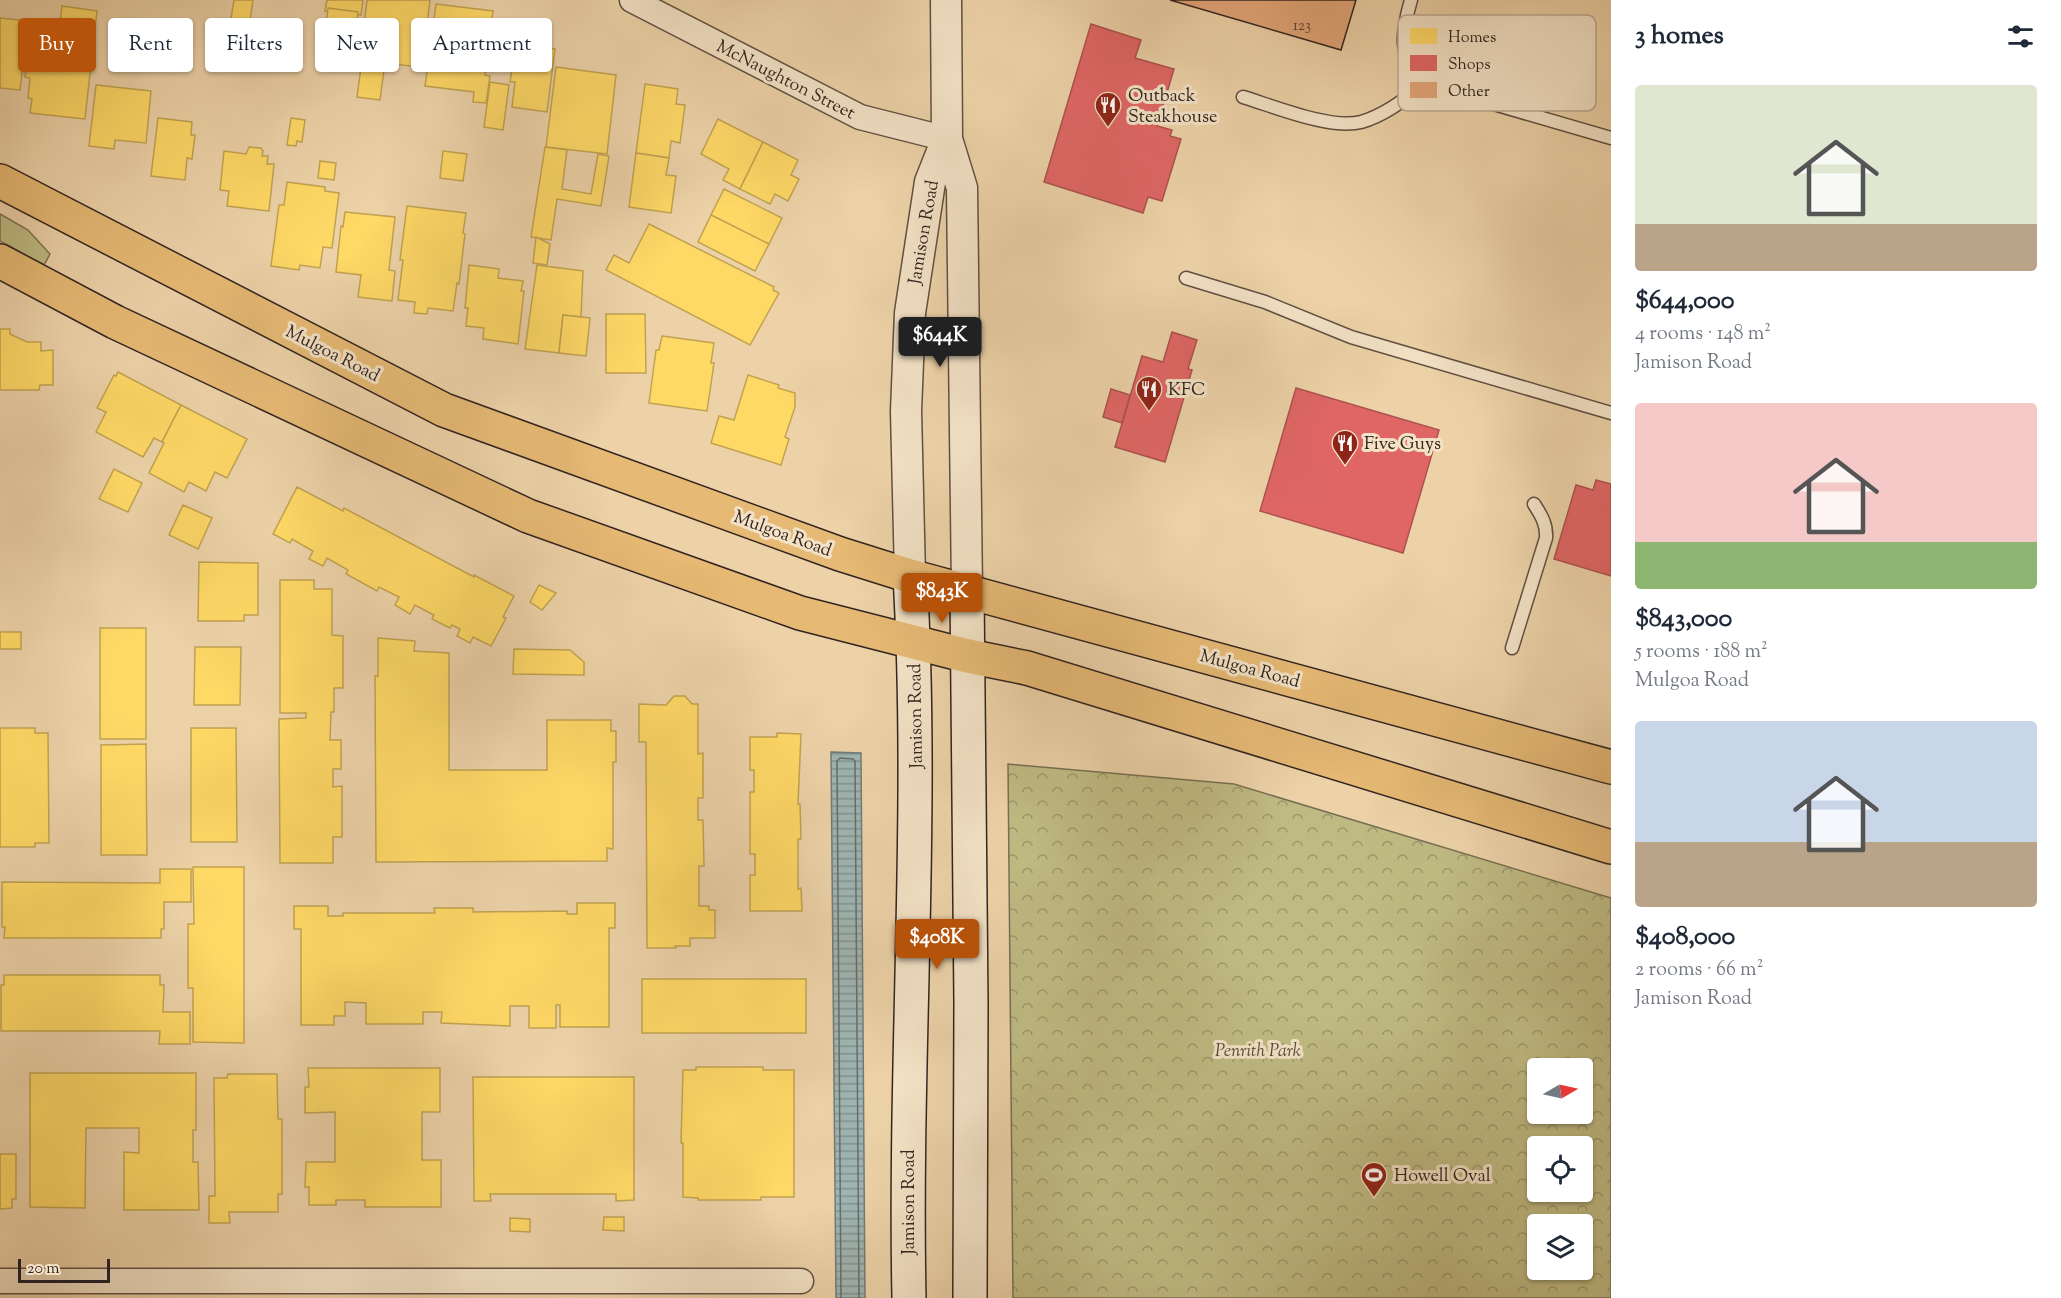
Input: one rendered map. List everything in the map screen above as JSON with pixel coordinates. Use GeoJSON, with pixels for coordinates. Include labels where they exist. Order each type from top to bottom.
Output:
{"type":"FeatureCollection","features":[{"type":"Feature","properties":{"kind":"main road","name":"Mulgoa Road"},"geometry":{"type":"LineString","coordinates":[[0,181],[444,410],[829,550],[910,576],[1611,767]]}},
{"type":"Feature","properties":{"kind":"main road"},"geometry":{"type":"LineString","coordinates":[[0,261],[115,322],[528,516],[800,613],[968,656],[1027,668],[1611,847]]}},
{"type":"Feature","properties":{"kind":"main road","name":"Jamison Road"},"geometry":{"type":"LineString","coordinates":[[909,1298],[907,1212],[916,746],[910,576]]}},
{"type":"Feature","properties":{"kind":"main road","name":"Jamison Road"},"geometry":{"type":"LineString","coordinates":[[967,591],[971,992],[970,1298]]}},
{"type":"Feature","properties":{"kind":"street","name":"McNaughton Street"},"geometry":{"type":"LineString","coordinates":[[632,0],[860,117],[947,140]]}},
{"type":"Feature","properties":{"kind":"street","name":"Jamison Road"},"geometry":{"type":"LineString","coordinates":[[946,0],[947,140],[962,188],[967,591]]}},
{"type":"Feature","properties":{"kind":"street","name":"Jamison Road"},"geometry":{"type":"LineString","coordinates":[[910,576],[906,411],[910,313],[930,182],[947,140]]}},
{"type":"Feature","properties":{"kind":"street"},"geometry":{"type":"LineString","coordinates":[[0,1281],[801,1281]]}},
{"type":"Feature","properties":{"kind":"lane"},"geometry":{"type":"LineString","coordinates":[[1407,15],[1412,0]]}},
{"type":"Feature","properties":{"kind":"lane"},"geometry":{"type":"LineString","coordinates":[[1243,97],[1330,123],[1359,123],[1390,110],[1398,104]]}},
{"type":"Feature","properties":{"kind":"lane"},"geometry":{"type":"LineString","coordinates":[[1518,111],[1611,138]]}},
{"type":"Feature","properties":{"kind":"lane"},"geometry":{"type":"LineString","coordinates":[[1186,278],[1265,302],[1351,337],[1611,413]]}},
{"type":"Feature","properties":{"kind":"lane"},"geometry":{"type":"LineString","coordinates":[[1512,648],[1546,537],[1544,519],[1534,504]]}},
{"type":"Feature","properties":{"kind":"green space"},"geometry":{"type":"Polygon","coordinates":[[[0,214],[28,230],[50,254],[44,265],[0,241],[0,214]]]}},
{"type":"Feature","properties":{"kind":"green space","name":"Penrith Park"},"geometry":{"type":"Polygon","coordinates":[[[1008,764],[1234,784],[1611,898],[1611,1298],[1013,1298],[1008,764]]]}},
{"type":"Feature","properties":{"kind":"water"},"geometry":{"type":"Polygon","coordinates":[[[831,752],[861,753],[865,1298],[836,1298],[831,752]]]}},
{"type":"Feature","properties":{"kind":"building: Homes"},"geometry":{"type":"Polygon","coordinates":[[[234,0],[253,0],[250,18],[231,18],[234,0]]]}},
{"type":"Feature","properties":{"kind":"building: Homes"},"geometry":{"type":"Polygon","coordinates":[[[327,0],[363,0],[361,15],[325,11],[327,0]]]}},
{"type":"Feature","properties":{"kind":"building: Homes"},"geometry":{"type":"Polygon","coordinates":[[[367,0],[430,0],[428,18],[411,18],[411,66],[399,65],[399,18],[365,18],[367,0]]]}},
{"type":"Feature","properties":{"kind":"building: Homes"},"geometry":{"type":"Polygon","coordinates":[[[436,4],[493,11],[492,18],[434,18],[436,4]]]}},
{"type":"Feature","properties":{"kind":"building: Homes"},"geometry":{"type":"Polygon","coordinates":[[[62,6],[97,11],[96,19],[61,18],[62,6]]]}},
{"type":"Feature","properties":{"kind":"building: Homes"},"geometry":{"type":"Polygon","coordinates":[[[328,8],[358,12],[357,18],[327,18],[328,8]]]}},
{"type":"Feature","properties":{"kind":"building: Homes"},"geometry":{"type":"Polygon","coordinates":[[[0,18],[18,20],[18,72],[22,72],[20,90],[0,88],[0,18]]]}},
{"type":"Feature","properties":{"kind":"building: Homes"},"geometry":{"type":"Polygon","coordinates":[[[552,49],[555,49],[547,112],[512,107],[515,82],[510,82],[512,72],[552,72],[552,49]]]}},
{"type":"Feature","properties":{"kind":"building: Homes"},"geometry":{"type":"Polygon","coordinates":[[[556,67],[616,75],[607,154],[546,147],[556,67]]]}},
{"type":"Feature","properties":{"kind":"building: Homes"},"geometry":{"type":"Polygon","coordinates":[[[26,72],[90,72],[85,119],[30,113],[32,99],[28,98],[30,78],[25,77],[26,72]]]}},
{"type":"Feature","properties":{"kind":"building: Homes"},"geometry":{"type":"Polygon","coordinates":[[[360,72],[384,72],[380,100],[357,97],[360,72]]]}},
{"type":"Feature","properties":{"kind":"building: Homes"},"geometry":{"type":"Polygon","coordinates":[[[427,72],[485,72],[485,75],[490,76],[486,103],[473,102],[474,92],[425,86],[427,72]]]}},
{"type":"Feature","properties":{"kind":"building: Homes"},"geometry":{"type":"Polygon","coordinates":[[[490,82],[509,85],[503,130],[484,127],[490,82]]]}},
{"type":"Feature","properties":{"kind":"building: Homes"},"geometry":{"type":"Polygon","coordinates":[[[645,84],[678,89],[676,104],[685,105],[680,143],[671,141],[669,158],[636,153],[645,84]]]}},
{"type":"Feature","properties":{"kind":"building: Homes"},"geometry":{"type":"Polygon","coordinates":[[[96,85],[151,91],[146,143],[115,140],[114,149],[89,146],[96,85]]]}},
{"type":"Feature","properties":{"kind":"building: Homes"},"geometry":{"type":"Polygon","coordinates":[[[158,118],[192,122],[191,135],[195,135],[192,159],[187,158],[185,180],[151,176],[158,118]]]}},
{"type":"Feature","properties":{"kind":"building: Homes"},"geometry":{"type":"Polygon","coordinates":[[[291,118],[305,120],[302,142],[297,141],[296,146],[287,145],[291,118]]]}},
{"type":"Feature","properties":{"kind":"building: Homes"},"geometry":{"type":"Polygon","coordinates":[[[718,119],[763,142],[740,189],[723,180],[729,169],[701,154],[718,119]]]}},
{"type":"Feature","properties":{"kind":"building: Homes"},"geometry":{"type":"Polygon","coordinates":[[[763,142],[798,160],[791,175],[799,179],[788,201],[775,194],[770,204],[740,189],[763,142]]]}},
{"type":"Feature","properties":{"kind":"building: Homes"},"geometry":{"type":"Polygon","coordinates":[[[249,147],[261,148],[262,156],[268,156],[267,164],[274,164],[269,211],[227,206],[229,191],[220,190],[224,151],[246,154],[249,147]]]}},
{"type":"Feature","properties":{"kind":"building: Homes"},"geometry":{"type":"Polygon","coordinates":[[[545,147],[567,150],[562,189],[591,194],[598,154],[609,156],[601,206],[557,199],[551,240],[531,237],[545,147]]]}},
{"type":"Feature","properties":{"kind":"building: Homes"},"geometry":{"type":"Polygon","coordinates":[[[443,151],[467,154],[463,181],[440,178],[443,151]]]}},
{"type":"Feature","properties":{"kind":"building: Homes"},"geometry":{"type":"Polygon","coordinates":[[[636,153],[669,158],[666,175],[676,176],[671,213],[629,207],[636,153]]]}},
{"type":"Feature","properties":{"kind":"building: Homes"},"geometry":{"type":"Polygon","coordinates":[[[320,161],[336,163],[334,180],[318,178],[320,161]]]}},
{"type":"Feature","properties":{"kind":"building: Homes"},"geometry":{"type":"Polygon","coordinates":[[[287,182],[325,187],[325,191],[339,193],[332,248],[323,247],[320,268],[300,265],[299,270],[271,266],[279,205],[284,205],[287,182]]]}},
{"type":"Feature","properties":{"kind":"building: Homes"},"geometry":{"type":"Polygon","coordinates":[[[724,189],[782,218],[769,244],[711,215],[724,189]]]}},
{"type":"Feature","properties":{"kind":"building: Homes"},"geometry":{"type":"Polygon","coordinates":[[[407,206],[466,213],[459,284],[457,283],[453,311],[428,308],[427,314],[414,313],[415,302],[398,300],[403,260],[400,260],[407,206]]]}},
{"type":"Feature","properties":{"kind":"building: Homes"},"geometry":{"type":"Polygon","coordinates":[[[345,212],[395,217],[389,270],[395,271],[392,301],[358,297],[361,275],[336,272],[341,226],[343,227],[345,212]]]}},
{"type":"Feature","properties":{"kind":"building: Homes"},"geometry":{"type":"Polygon","coordinates":[[[711,215],[769,244],[755,271],[698,242],[711,215]]]}},
{"type":"Feature","properties":{"kind":"building: Homes"},"geometry":{"type":"Polygon","coordinates":[[[649,224],[774,287],[773,290],[779,293],[750,345],[606,270],[614,255],[629,263],[649,224]]]}},
{"type":"Feature","properties":{"kind":"building: Homes"},"geometry":{"type":"Polygon","coordinates":[[[536,237],[550,244],[547,265],[533,263],[536,237]]]}},
{"type":"Feature","properties":{"kind":"building: Homes"},"geometry":{"type":"Polygon","coordinates":[[[469,265],[499,269],[498,278],[523,281],[518,344],[483,339],[484,328],[466,326],[468,308],[465,308],[469,265]]]}},
{"type":"Feature","properties":{"kind":"building: Homes"},"geometry":{"type":"Polygon","coordinates":[[[537,265],[583,271],[581,317],[563,315],[559,353],[525,349],[537,265]]]}},
{"type":"Feature","properties":{"kind":"building: Homes"},"geometry":{"type":"Polygon","coordinates":[[[606,314],[645,314],[646,373],[606,373],[606,314]]]}},
{"type":"Feature","properties":{"kind":"building: Homes"},"geometry":{"type":"Polygon","coordinates":[[[563,315],[590,318],[586,356],[559,353],[563,315]]]}},
{"type":"Feature","properties":{"kind":"building: Homes"},"geometry":{"type":"Polygon","coordinates":[[[0,329],[10,329],[10,334],[27,342],[41,342],[41,351],[53,350],[53,385],[40,385],[39,390],[0,390],[0,329]]]}},
{"type":"Feature","properties":{"kind":"building: Homes"},"geometry":{"type":"Polygon","coordinates":[[[662,336],[714,343],[711,363],[714,363],[707,411],[649,403],[656,350],[659,350],[662,336]]]}},
{"type":"Feature","properties":{"kind":"building: Homes"},"geometry":{"type":"Polygon","coordinates":[[[118,372],[181,405],[162,442],[154,438],[143,457],[96,432],[106,412],[97,408],[114,375],[116,376],[118,372]]]}},
{"type":"Feature","properties":{"kind":"building: Homes"},"geometry":{"type":"Polygon","coordinates":[[[748,375],[795,393],[795,407],[785,437],[789,439],[781,465],[711,443],[719,416],[734,420],[748,375]]]}},
{"type":"Feature","properties":{"kind":"building: Homes"},"geometry":{"type":"Polygon","coordinates":[[[181,405],[247,439],[227,478],[215,472],[206,491],[189,482],[184,492],[149,473],[181,405]]]}},
{"type":"Feature","properties":{"kind":"building: Homes"},"geometry":{"type":"Polygon","coordinates":[[[114,469],[142,483],[128,512],[99,499],[114,469]]]}},
{"type":"Feature","properties":{"kind":"building: Homes"},"geometry":{"type":"Polygon","coordinates":[[[297,487],[343,511],[344,508],[514,596],[503,617],[506,618],[491,646],[473,637],[470,643],[457,636],[460,629],[452,625],[450,628],[432,619],[434,615],[415,605],[410,614],[395,605],[399,597],[379,587],[377,591],[346,574],[348,570],[327,558],[323,566],[309,559],[313,551],[292,539],[290,543],[273,534],[297,487]]]}},
{"type":"Feature","properties":{"kind":"building: Homes"},"geometry":{"type":"Polygon","coordinates":[[[183,505],[212,518],[198,549],[169,535],[183,505]]]}},
{"type":"Feature","properties":{"kind":"building: Homes"},"geometry":{"type":"Polygon","coordinates":[[[199,562],[258,563],[258,615],[244,615],[244,621],[198,621],[199,562]]]}},
{"type":"Feature","properties":{"kind":"building: Homes"},"geometry":{"type":"Polygon","coordinates":[[[280,580],[314,580],[314,589],[332,589],[332,635],[343,636],[343,688],[334,688],[334,712],[331,712],[330,740],[341,740],[341,769],[333,769],[333,787],[342,786],[342,837],[333,837],[333,863],[280,863],[279,719],[306,718],[306,713],[280,713],[280,580]]]}},
{"type":"Feature","properties":{"kind":"building: Homes"},"geometry":{"type":"Polygon","coordinates":[[[539,585],[556,593],[542,610],[530,602],[539,585]]]}},
{"type":"Feature","properties":{"kind":"building: Homes"},"geometry":{"type":"Polygon","coordinates":[[[100,628],[146,628],[146,739],[100,739],[100,628]]]}},
{"type":"Feature","properties":{"kind":"building: Homes"},"geometry":{"type":"Polygon","coordinates":[[[0,632],[21,632],[21,649],[0,649],[0,632]]]}},
{"type":"Feature","properties":{"kind":"building: Homes"},"geometry":{"type":"Polygon","coordinates":[[[378,638],[415,641],[414,651],[449,653],[449,770],[547,770],[547,720],[611,720],[611,731],[616,731],[616,762],[613,762],[613,849],[607,848],[607,861],[376,862],[375,676],[378,676],[378,638]]]}},
{"type":"Feature","properties":{"kind":"building: Homes"},"geometry":{"type":"Polygon","coordinates":[[[195,647],[241,647],[240,705],[194,705],[195,647]]]}},
{"type":"Feature","properties":{"kind":"building: Homes"},"geometry":{"type":"Polygon","coordinates":[[[514,649],[570,650],[584,662],[584,675],[513,674],[514,649]]]}},
{"type":"Feature","properties":{"kind":"building: Homes"},"geometry":{"type":"Polygon","coordinates":[[[674,696],[685,696],[692,704],[698,704],[698,754],[703,753],[703,798],[698,798],[698,820],[703,820],[704,866],[699,866],[699,906],[709,906],[709,910],[715,910],[715,938],[690,938],[690,946],[647,948],[646,742],[639,742],[639,704],[666,705],[674,696]]]}},
{"type":"Feature","properties":{"kind":"building: Homes"},"geometry":{"type":"Polygon","coordinates":[[[0,728],[35,728],[35,733],[48,733],[49,843],[35,843],[35,847],[0,847],[0,728]]]}},
{"type":"Feature","properties":{"kind":"building: Homes"},"geometry":{"type":"Polygon","coordinates":[[[191,728],[236,728],[237,842],[191,842],[191,728]]]}},
{"type":"Feature","properties":{"kind":"building: Homes"},"geometry":{"type":"Polygon","coordinates":[[[777,733],[801,734],[798,804],[800,804],[801,839],[798,839],[798,889],[801,888],[802,911],[750,911],[750,875],[755,875],[755,854],[750,854],[750,792],[754,792],[754,770],[750,770],[750,737],[777,737],[777,733]]]}},
{"type":"Feature","properties":{"kind":"building: Homes"},"geometry":{"type":"Polygon","coordinates":[[[146,744],[147,855],[101,855],[101,745],[146,744]]]}},
{"type":"Feature","properties":{"kind":"building: Homes"},"geometry":{"type":"Polygon","coordinates":[[[193,867],[244,867],[244,1043],[193,1042],[193,988],[188,988],[188,924],[194,924],[193,867]]]}},
{"type":"Feature","properties":{"kind":"building: Homes"},"geometry":{"type":"Polygon","coordinates":[[[160,869],[191,869],[191,902],[164,902],[164,929],[161,929],[161,938],[4,938],[2,882],[160,883],[160,869]]]}},
{"type":"Feature","properties":{"kind":"building: Homes"},"geometry":{"type":"Polygon","coordinates":[[[577,903],[615,903],[615,928],[609,928],[609,1027],[560,1027],[560,1005],[556,1005],[556,1028],[529,1028],[529,1006],[510,1006],[510,1026],[441,1023],[442,1012],[423,1012],[423,1024],[366,1024],[366,1003],[345,1002],[345,1016],[334,1016],[334,1025],[301,1025],[301,929],[294,929],[294,906],[328,906],[328,916],[343,916],[343,913],[435,913],[434,908],[473,908],[473,912],[567,911],[567,914],[577,914],[577,903]]]}},
{"type":"Feature","properties":{"kind":"building: Homes"},"geometry":{"type":"Polygon","coordinates":[[[4,975],[160,975],[160,985],[164,985],[163,1012],[190,1012],[190,1044],[159,1044],[160,1031],[1,1031],[1,985],[4,985],[4,975]]]}},
{"type":"Feature","properties":{"kind":"building: Homes"},"geometry":{"type":"Polygon","coordinates":[[[642,979],[806,979],[806,1033],[642,1033],[642,979]]]}},
{"type":"Feature","properties":{"kind":"building: Homes"},"geometry":{"type":"Polygon","coordinates":[[[696,1067],[763,1067],[763,1070],[794,1070],[794,1197],[761,1197],[761,1200],[698,1200],[698,1198],[683,1197],[683,1143],[681,1143],[683,1070],[696,1070],[696,1067]]]}},
{"type":"Feature","properties":{"kind":"building: Homes"},"geometry":{"type":"Polygon","coordinates":[[[308,1068],[440,1068],[440,1112],[422,1112],[422,1160],[441,1160],[441,1207],[365,1207],[365,1200],[336,1200],[336,1205],[309,1205],[309,1187],[305,1187],[306,1162],[335,1162],[335,1112],[305,1113],[305,1087],[309,1087],[308,1068]]]}},
{"type":"Feature","properties":{"kind":"building: Homes"},"geometry":{"type":"Polygon","coordinates":[[[30,1073],[196,1073],[196,1130],[193,1130],[193,1162],[198,1162],[199,1210],[124,1210],[124,1152],[139,1153],[139,1128],[86,1128],[85,1208],[30,1207],[30,1073]]]}},
{"type":"Feature","properties":{"kind":"building: Homes"},"geometry":{"type":"Polygon","coordinates":[[[228,1074],[277,1074],[278,1119],[282,1119],[282,1194],[278,1194],[278,1212],[229,1212],[230,1223],[209,1223],[209,1196],[215,1196],[214,1078],[227,1078],[228,1074]]]}},
{"type":"Feature","properties":{"kind":"building: Homes"},"geometry":{"type":"Polygon","coordinates":[[[473,1077],[634,1077],[634,1200],[616,1201],[616,1194],[490,1194],[491,1201],[474,1201],[473,1077]]]}},
{"type":"Feature","properties":{"kind":"building: Homes"},"geometry":{"type":"Polygon","coordinates":[[[0,1154],[16,1154],[16,1199],[12,1199],[12,1208],[0,1209],[0,1154]]]}},
{"type":"Feature","properties":{"kind":"building: Homes"},"geometry":{"type":"Polygon","coordinates":[[[604,1217],[624,1217],[624,1231],[603,1230],[604,1217]]]}},
{"type":"Feature","properties":{"kind":"building: Homes"},"geometry":{"type":"Polygon","coordinates":[[[510,1218],[530,1219],[530,1232],[510,1231],[510,1218]]]}},
{"type":"Feature","properties":{"kind":"building: Shops"},"geometry":{"type":"Polygon","coordinates":[[[1091,24],[1141,40],[1135,58],[1174,69],[1157,126],[1172,130],[1170,136],[1181,139],[1162,201],[1148,197],[1143,213],[1044,182],[1091,24]]]}},
{"type":"Feature","properties":{"kind":"building: Shops"},"geometry":{"type":"Polygon","coordinates":[[[1172,332],[1197,340],[1188,369],[1192,370],[1165,462],[1115,447],[1142,356],[1163,362],[1172,332]]]}},
{"type":"Feature","properties":{"kind":"building: Shops"},"geometry":{"type":"Polygon","coordinates":[[[1296,388],[1439,430],[1403,553],[1260,511],[1296,388]]]}},
{"type":"Feature","properties":{"kind":"building: Shops"},"geometry":{"type":"Polygon","coordinates":[[[1111,389],[1130,395],[1122,423],[1103,417],[1111,389]]]}},
{"type":"Feature","properties":{"kind":"building: Shops"},"geometry":{"type":"Polygon","coordinates":[[[1596,480],[1611,484],[1611,576],[1554,559],[1576,485],[1593,490],[1596,480]]]}},
{"type":"Feature","properties":{"kind":"building: Other"},"geometry":{"type":"Polygon","coordinates":[[[1170,0],[1356,0],[1341,50],[1170,0]]]}},
{"type":"Feature","properties":{"kind":"place","name":"Outback Steakhouse"},"geometry":{"type":"Point","coordinates":[1108,128]}},
{"type":"Feature","properties":{"kind":"place","name":"KFC"},"geometry":{"type":"Point","coordinates":[1149,412]}},
{"type":"Feature","properties":{"kind":"place","name":"Five Guys"},"geometry":{"type":"Point","coordinates":[1345,466]}},
{"type":"Feature","properties":{"kind":"place","name":"Howell Oval"},"geometry":{"type":"Point","coordinates":[1374,1198]}}]}
